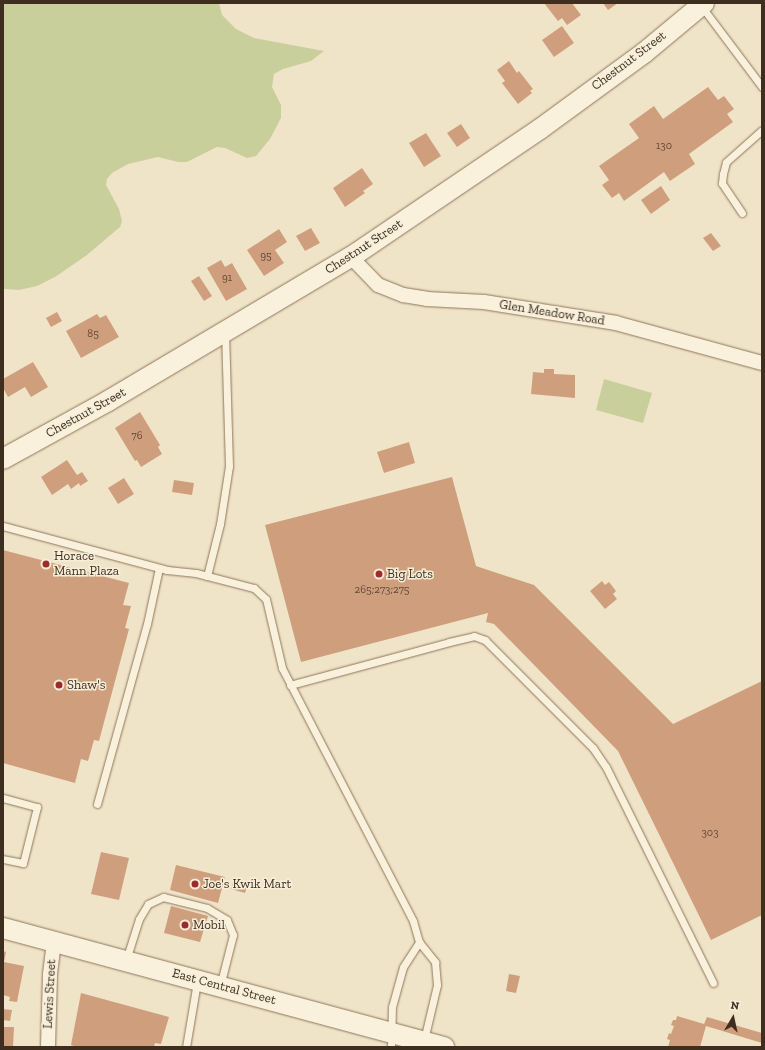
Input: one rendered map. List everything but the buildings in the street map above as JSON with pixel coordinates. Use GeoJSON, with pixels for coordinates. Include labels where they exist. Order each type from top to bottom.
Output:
{"type":"FeatureCollection","features":[{"type":"Feature","properties":{"kind":"main road","name":"Chestnut Street"},"geometry":{"type":"LineString","coordinates":[[3,459],[108,401],[351,257],[540,129],[644,53],[702,4]]}},
{"type":"Feature","properties":{"kind":"main road","name":"East Central Street"},"geometry":{"type":"LineString","coordinates":[[3,928],[220,986],[391,1040],[444,1047]]}},
{"type":"Feature","properties":{"kind":"street","name":"Glen Meadow Road"},"geometry":{"type":"LineString","coordinates":[[351,257],[378,286],[403,295],[427,299],[484,302],[616,323],[762,363]]}},
{"type":"Feature","properties":{"kind":"street","name":"Lewis Street"},"geometry":{"type":"LineString","coordinates":[[48,1047],[50,974],[54,942]]}},
{"type":"Feature","properties":{"kind":"lane"},"geometry":{"type":"LineString","coordinates":[[702,4],[762,87]]}},
{"type":"Feature","properties":{"kind":"lane"},"geometry":{"type":"LineString","coordinates":[[742,213],[722,183],[723,174],[726,162],[762,130]]}},
{"type":"Feature","properties":{"kind":"lane"},"geometry":{"type":"LineString","coordinates":[[207,576],[220,524],[229,466],[225,332]]}},
{"type":"Feature","properties":{"kind":"lane"},"geometry":{"type":"LineString","coordinates":[[3,526],[159,568],[207,576],[254,588],[266,599],[279,662],[413,921],[418,942],[435,962],[437,985],[423,1044]]}},
{"type":"Feature","properties":{"kind":"lane"},"geometry":{"type":"LineString","coordinates":[[97,804],[147,624],[159,568]]}},
{"type":"Feature","properties":{"kind":"lane"},"geometry":{"type":"LineString","coordinates":[[290,685],[474,636],[485,640],[593,748],[606,767],[713,983]]}},
{"type":"Feature","properties":{"kind":"lane"},"geometry":{"type":"LineString","coordinates":[[3,798],[37,807],[23,863],[3,859]]}},
{"type":"Feature","properties":{"kind":"lane"},"geometry":{"type":"LineString","coordinates":[[126,961],[139,919],[148,904],[163,897],[207,908],[227,920],[233,935],[220,986]]}},
{"type":"Feature","properties":{"kind":"lane"},"geometry":{"type":"LineString","coordinates":[[391,1040],[392,1007],[403,967],[418,942]]}},
{"type":"Feature","properties":{"kind":"lane"},"geometry":{"type":"LineString","coordinates":[[186,1047],[198,980]]}},
{"type":"Feature","properties":{"kind":"green space"},"geometry":{"type":"Polygon","coordinates":[[[3,3],[219,3],[222,15],[236,29],[254,38],[324,51],[311,61],[283,69],[274,74],[272,87],[281,105],[281,118],[270,139],[256,156],[247,158],[225,148],[217,147],[187,162],[178,162],[158,157],[128,164],[112,173],[107,179],[106,185],[119,209],[122,221],[120,227],[87,255],[55,277],[37,286],[19,290],[5,289],[3,288],[3,3]]]}},
{"type":"Feature","properties":{"kind":"green space"},"geometry":{"type":"Polygon","coordinates":[[[604,379],[652,393],[643,423],[596,410],[604,379]]]}},
{"type":"Feature","properties":{"kind":"place","name":"Horace Mann Plaza"},"geometry":{"type":"Point","coordinates":[46,564]}},
{"type":"Feature","properties":{"kind":"place","name":"Big Lots"},"geometry":{"type":"Point","coordinates":[379,574]}},
{"type":"Feature","properties":{"kind":"place","name":"Shaw's"},"geometry":{"type":"Point","coordinates":[59,685]}},
{"type":"Feature","properties":{"kind":"place","name":"Joe's Kwik Mart"},"geometry":{"type":"Point","coordinates":[195,884]}},
{"type":"Feature","properties":{"kind":"place","name":"Mobil"},"geometry":{"type":"Point","coordinates":[185,925]}}]}
